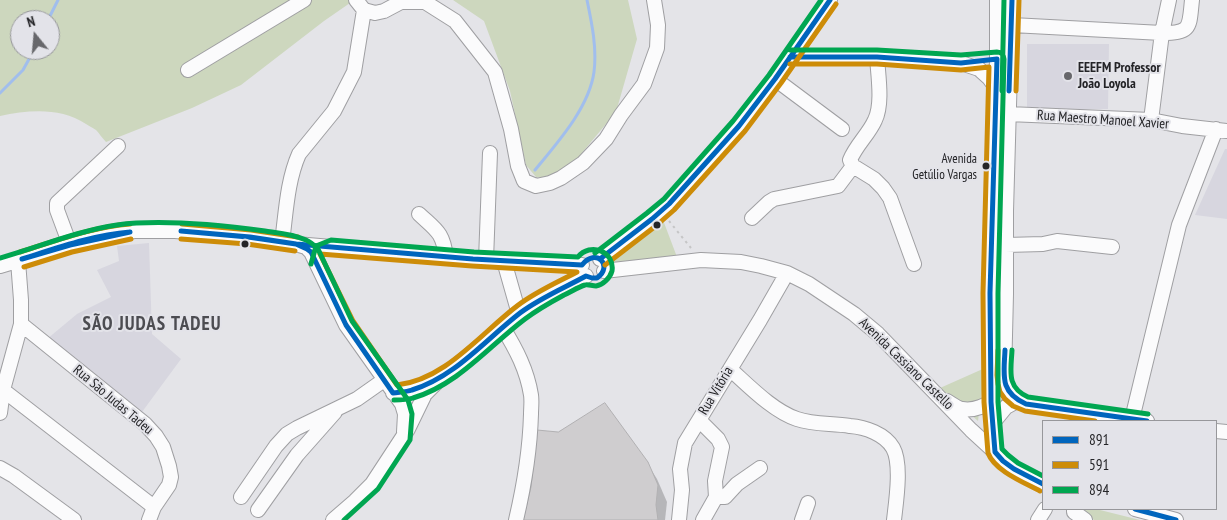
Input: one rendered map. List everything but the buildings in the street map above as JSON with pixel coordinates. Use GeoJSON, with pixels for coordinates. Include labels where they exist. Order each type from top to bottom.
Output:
{"type":"FeatureCollection","features":[{"type":"Feature","properties":{"kind":"street"},"geometry":{"type":"LineString","coordinates":[[188,70],[304,0]]}},
{"type":"Feature","properties":{"kind":"street"},"geometry":{"type":"LineString","coordinates":[[289,243],[290,179],[300,154],[334,111],[354,72],[360,5],[375,13],[384,11],[401,2],[424,2],[455,21],[495,72],[511,129],[518,166],[524,181],[536,186],[561,178],[582,163],[606,138],[644,84],[657,48],[658,25],[654,0]]}},
{"type":"Feature","properties":{"kind":"street"},"geometry":{"type":"LineString","coordinates":[[289,243],[504,261],[584,271],[593,279],[600,277],[602,265],[669,204],[739,126],[775,79],[830,0]]}},
{"type":"Feature","properties":{"kind":"street"},"geometry":{"type":"LineString","coordinates":[[997,0],[990,293],[992,424],[995,452],[1014,469],[1042,483]]}},
{"type":"Feature","properties":{"kind":"street"},"geometry":{"type":"LineString","coordinates":[[1012,0],[1008,114],[1005,385],[1017,402],[1140,420]]}},
{"type":"Feature","properties":{"kind":"street"},"geometry":{"type":"LineString","coordinates":[[1152,120],[1162,33],[1168,0]]}},
{"type":"Feature","properties":{"kind":"street"},"geometry":{"type":"LineString","coordinates":[[1012,25],[1176,33],[1187,27],[1192,0]]}},
{"type":"Feature","properties":{"kind":"street"},"geometry":{"type":"LineString","coordinates":[[790,57],[877,58],[961,63],[997,59],[1001,58],[1006,52],[1007,40],[1012,25]]}},
{"type":"Feature","properties":{"kind":"street"},"geometry":{"type":"LineString","coordinates":[[803,39],[803,49],[811,57]]}},
{"type":"Feature","properties":{"kind":"street"},"geometry":{"type":"LineString","coordinates":[[877,58],[878,113],[850,160],[853,166],[874,179],[890,198],[914,264]]}},
{"type":"Feature","properties":{"kind":"street"},"geometry":{"type":"LineString","coordinates":[[961,63],[979,69],[996,88]]}},
{"type":"Feature","properties":{"kind":"street"},"geometry":{"type":"LineString","coordinates":[[775,79],[842,129]]}},
{"type":"Feature","properties":{"kind":"street","name":"Rua Maestro Manoel Xavier"},"geometry":{"type":"LineString","coordinates":[[1008,114],[1152,120],[1182,126],[1222,130]]}},
{"type":"Feature","properties":{"kind":"street"},"geometry":{"type":"LineString","coordinates":[[1132,419],[1179,225],[1222,130]]}},
{"type":"Feature","properties":{"kind":"street"},"geometry":{"type":"LineString","coordinates":[[70,245],[57,210],[57,203],[118,146]]}},
{"type":"Feature","properties":{"kind":"street"},"geometry":{"type":"LineString","coordinates":[[486,260],[490,153]]}},
{"type":"Feature","properties":{"kind":"street"},"geometry":{"type":"LineString","coordinates":[[752,218],[774,199],[838,186],[853,166]]}},
{"type":"Feature","properties":{"kind":"street"},"geometry":{"type":"LineString","coordinates":[[419,214],[443,238],[446,257]]}},
{"type":"Feature","properties":{"kind":"street"},"geometry":{"type":"LineString","coordinates":[[0,266],[70,245],[134,231],[192,232],[248,236],[306,247],[318,266],[346,325],[393,394],[402,404],[405,414],[403,437]]}},
{"type":"Feature","properties":{"kind":"street"},"geometry":{"type":"LineString","coordinates":[[1006,245],[1043,244],[1057,241],[1112,247]]}},
{"type":"Feature","properties":{"kind":"street"},"geometry":{"type":"LineString","coordinates":[[318,266],[322,251],[331,247]]}},
{"type":"Feature","properties":{"kind":"street"},"geometry":{"type":"LineString","coordinates":[[584,271],[585,260],[590,257],[595,256],[602,265]]}},
{"type":"Feature","properties":{"kind":"street","name":"Avenida Cassiano Castello"},"geometry":{"type":"LineString","coordinates":[[602,265],[701,260],[741,262],[787,273],[809,284],[854,314],[878,334],[971,430],[995,452]]}},
{"type":"Feature","properties":{"kind":"street"},"geometry":{"type":"LineString","coordinates":[[0,413],[3,390],[21,324],[18,261]]}},
{"type":"Feature","properties":{"kind":"street"},"geometry":{"type":"LineString","coordinates":[[504,261],[518,314]]}},
{"type":"Feature","properties":{"kind":"street"},"geometry":{"type":"LineString","coordinates":[[333,520],[372,484],[408,429],[426,394],[438,380],[504,328],[518,314],[584,271]]}},
{"type":"Feature","properties":{"kind":"street","name":"Rua Vitória"},"geometry":{"type":"LineString","coordinates":[[679,520],[682,490],[680,469],[685,443],[787,273]]}},
{"type":"Feature","properties":{"kind":"street"},"geometry":{"type":"LineString","coordinates":[[990,293],[1006,294]]}},
{"type":"Feature","properties":{"kind":"street","name":"Rua São Judas Tadeu"},"geometry":{"type":"LineString","coordinates":[[21,324],[145,424],[156,436],[163,447],[171,477],[169,485],[154,507],[148,520]]}},
{"type":"Feature","properties":{"kind":"street"},"geometry":{"type":"LineString","coordinates":[[504,328],[518,352],[531,395],[530,430],[522,494],[516,520]]}},
{"type":"Feature","properties":{"kind":"street"},"geometry":{"type":"LineString","coordinates":[[730,369],[771,405],[795,418],[813,423],[853,426],[868,430],[882,437],[893,447],[897,460],[894,520]]}},
{"type":"Feature","properties":{"kind":"street"},"geometry":{"type":"LineString","coordinates":[[240,497],[276,446],[287,434],[356,399],[384,380]]}},
{"type":"Feature","properties":{"kind":"street"},"geometry":{"type":"LineString","coordinates":[[393,394],[412,392],[438,380]]}},
{"type":"Feature","properties":{"kind":"street"},"geometry":{"type":"LineString","coordinates":[[942,399],[961,409],[972,409],[991,402],[1005,385]]}},
{"type":"Feature","properties":{"kind":"street"},"geometry":{"type":"LineString","coordinates":[[3,390],[154,507]]}},
{"type":"Feature","properties":{"kind":"street"},"geometry":{"type":"LineString","coordinates":[[992,424],[1006,407],[1017,402]]}},
{"type":"Feature","properties":{"kind":"street"},"geometry":{"type":"LineString","coordinates":[[258,510],[297,455],[338,409]]}},
{"type":"Feature","properties":{"kind":"street"},"geometry":{"type":"LineString","coordinates":[[699,420],[718,439],[722,447],[715,481],[716,497],[703,520]]}},
{"type":"Feature","properties":{"kind":"street"},"geometry":{"type":"LineString","coordinates":[[0,468],[14,476],[74,520]]}},
{"type":"Feature","properties":{"kind":"street"},"geometry":{"type":"LineString","coordinates":[[716,497],[725,497],[737,484],[760,468]]}},
{"type":"Feature","properties":{"kind":"street"},"geometry":{"type":"LineString","coordinates":[[802,520],[808,503]]}},
{"type":"Feature","properties":{"kind":"street"},"geometry":{"type":"LineString","coordinates":[[1074,510],[1084,520]]}},
{"type":"Feature","properties":{"kind":"street"},"geometry":{"type":"LineString","coordinates":[[1139,510],[1176,520]]}},
{"type":"Feature","properties":{"kind":"path"},"geometry":{"type":"LineString","coordinates":[[662,211],[701,260]]}},
{"type":"Feature","properties":{"kind":"shaded area","name":"EEEFM Professor João Loyola"},"geometry":{"type":"Polygon","coordinates":[[[1027,44],[1109,44],[1108,109],[1027,109],[1027,44]]]}},
{"type":"Feature","properties":{"kind":"shaded area"},"geometry":{"type":"Polygon","coordinates":[[[1225,149],[1227,149],[1227,219],[1195,215],[1225,149]]]}},
{"type":"Feature","properties":{"kind":"shaded area"},"geometry":{"type":"Polygon","coordinates":[[[149,243],[152,334],[181,359],[142,412],[47,339],[77,314],[111,297],[97,270],[119,261],[117,246],[149,243]]]}},
{"type":"Feature","properties":{"kind":"green space"},"geometry":{"type":"Polygon","coordinates":[[[0,0],[362,0],[350,3],[324,21],[241,85],[192,108],[106,142],[96,130],[66,115],[44,111],[0,116],[0,0]]]}},
{"type":"Feature","properties":{"kind":"green space"},"geometry":{"type":"Polygon","coordinates":[[[453,0],[628,0],[637,39],[616,112],[566,172],[551,179],[536,177],[526,165],[510,91],[484,21],[453,0]]]}},
{"type":"Feature","properties":{"kind":"green space"},"geometry":{"type":"Polygon","coordinates":[[[663,220],[677,257],[614,269],[612,258],[619,251],[663,220]]]}},
{"type":"Feature","properties":{"kind":"green space"},"geometry":{"type":"Polygon","coordinates":[[[985,368],[978,421],[940,388],[985,368]]]}},
{"type":"Feature","properties":{"kind":"green space"},"geometry":{"type":"Polygon","coordinates":[[[1085,510],[1100,510],[1140,520],[1094,520],[1084,512],[1085,510]]]}},
{"type":"Feature","properties":{"kind":"waterway"},"geometry":{"type":"LineString","coordinates":[[53,10],[58,0]]}},
{"type":"Feature","properties":{"kind":"waterway"},"geometry":{"type":"LineString","coordinates":[[535,170],[579,112],[591,85],[595,54],[587,0]]}},
{"type":"Feature","properties":{"kind":"waterway"},"geometry":{"type":"LineString","coordinates":[[0,93],[23,70],[28,60]]}},
{"type":"Feature","properties":{"kind":"transit line","name":"894"},"geometry":{"type":"LineString","coordinates":[[595,253],[664,199],[733,121],[769,75],[821,0]]}},
{"type":"Feature","properties":{"kind":"transit line","name":"891"},"geometry":{"type":"LineString","coordinates":[[600,259],[669,204],[739,126],[775,79],[830,0]]}},
{"type":"Feature","properties":{"kind":"transit line","name":"894"},"geometry":{"type":"LineString","coordinates":[[1002,91],[1004,0]]}},
{"type":"Feature","properties":{"kind":"transit line","name":"891"},"geometry":{"type":"LineString","coordinates":[[1009,91],[1012,0]]}},
{"type":"Feature","properties":{"kind":"transit line","name":"591"},"geometry":{"type":"LineString","coordinates":[[1016,91],[1019,0]]}},
{"type":"Feature","properties":{"kind":"transit line","name":"591"},"geometry":{"type":"LineString","coordinates":[[605,265],[674,210],[745,131],[836,4]]}},
{"type":"Feature","properties":{"kind":"transit line","name":"894"},"geometry":{"type":"LineString","coordinates":[[790,50],[877,50],[961,55],[997,52],[1003,55],[998,293],[998,402],[1002,449],[1018,463],[1042,475]]}},
{"type":"Feature","properties":{"kind":"transit line","name":"891"},"geometry":{"type":"LineString","coordinates":[[790,57],[877,57],[961,63],[997,59],[990,293],[991,402],[995,452],[1014,469],[1042,483]]}},
{"type":"Feature","properties":{"kind":"transit line","name":"591"},"geometry":{"type":"LineString","coordinates":[[790,64],[877,64],[961,70],[989,67],[983,293],[984,402],[988,453],[1003,471],[1040,491]]}},
{"type":"Feature","properties":{"kind":"transit line","name":"894"},"geometry":{"type":"LineString","coordinates":[[0,258],[87,231],[134,223],[191,223],[248,229],[291,235],[312,244],[318,249],[352,321],[408,400],[412,414],[410,440],[378,489],[344,520]]}},
{"type":"Feature","properties":{"kind":"transit line","name":"591"},"geometry":{"type":"LineString","coordinates":[[20,252],[88,231],[130,224]]}},
{"type":"Feature","properties":{"kind":"transit line","name":"591"},"geometry":{"type":"LineString","coordinates":[[182,224],[251,230],[298,237]]}},
{"type":"Feature","properties":{"kind":"transit line","name":"891"},"geometry":{"type":"LineString","coordinates":[[181,231],[250,237],[296,244]]}},
{"type":"Feature","properties":{"kind":"transit line","name":"891"},"geometry":{"type":"LineString","coordinates":[[181,231],[248,237],[296,244]]}},
{"type":"Feature","properties":{"kind":"transit line","name":"891"},"geometry":{"type":"LineString","coordinates":[[22,259],[89,239],[130,232]]}},
{"type":"Feature","properties":{"kind":"transit line","name":"891"},"geometry":{"type":"LineString","coordinates":[[22,259],[70,245],[130,232]]}},
{"type":"Feature","properties":{"kind":"transit line","name":"591"},"geometry":{"type":"LineString","coordinates":[[24,267],[72,252],[131,239]]}},
{"type":"Feature","properties":{"kind":"transit line","name":"591"},"geometry":{"type":"LineString","coordinates":[[181,239],[247,244],[295,251]]}},
{"type":"Feature","properties":{"kind":"transit line","name":"894"},"geometry":{"type":"LineString","coordinates":[[311,264],[316,246],[331,240],[474,252],[578,257],[583,252],[595,250],[601,251],[610,258],[612,271],[604,283],[596,286],[582,286],[539,309],[472,364],[444,384],[413,398],[394,400]]}},
{"type":"Feature","properties":{"kind":"transit line","name":"891"},"geometry":{"type":"LineString","coordinates":[[296,244],[473,259],[582,265],[587,260],[597,258],[601,260],[604,268],[597,278],[586,276],[520,313],[469,357],[442,376],[412,390],[393,393],[346,325],[311,252],[296,244]]}},
{"type":"Feature","properties":{"kind":"transit line","name":"591"},"geometry":{"type":"LineString","coordinates":[[320,254],[472,266],[577,272],[524,301],[446,365],[414,381],[397,385],[353,321],[320,254]]}},
{"type":"Feature","properties":{"kind":"transit line","name":"591"},"geometry":{"type":"LineString","coordinates":[[998,350],[997,375],[1000,392],[1013,406],[1025,411],[1088,420]]}},
{"type":"Feature","properties":{"kind":"transit line","name":"891"},"geometry":{"type":"LineString","coordinates":[[1005,350],[1004,375],[1007,388],[1011,394],[1026,404],[1140,420]]}},
{"type":"Feature","properties":{"kind":"transit line","name":"894"},"geometry":{"type":"LineString","coordinates":[[1012,350],[1011,378],[1016,388],[1028,397],[1148,414]]}},
{"type":"Feature","properties":{"kind":"transit line","name":"891"},"geometry":{"type":"LineString","coordinates":[[1139,510],[1176,520]]}},
{"type":"Feature","properties":{"kind":"place","name":"EEEFM Professor João Loyola"},"geometry":{"type":"Point","coordinates":[1068,76]}},
{"type":"Feature","properties":{"kind":"place","name":"Avenida Getúlio Vargas"},"geometry":{"type":"Point","coordinates":[986,166]}},
{"type":"Feature","properties":{"kind":"district","name":"SÃO JUDAS TADEU"},"geometry":{"type":"Point","coordinates":[152,325]}}]}
